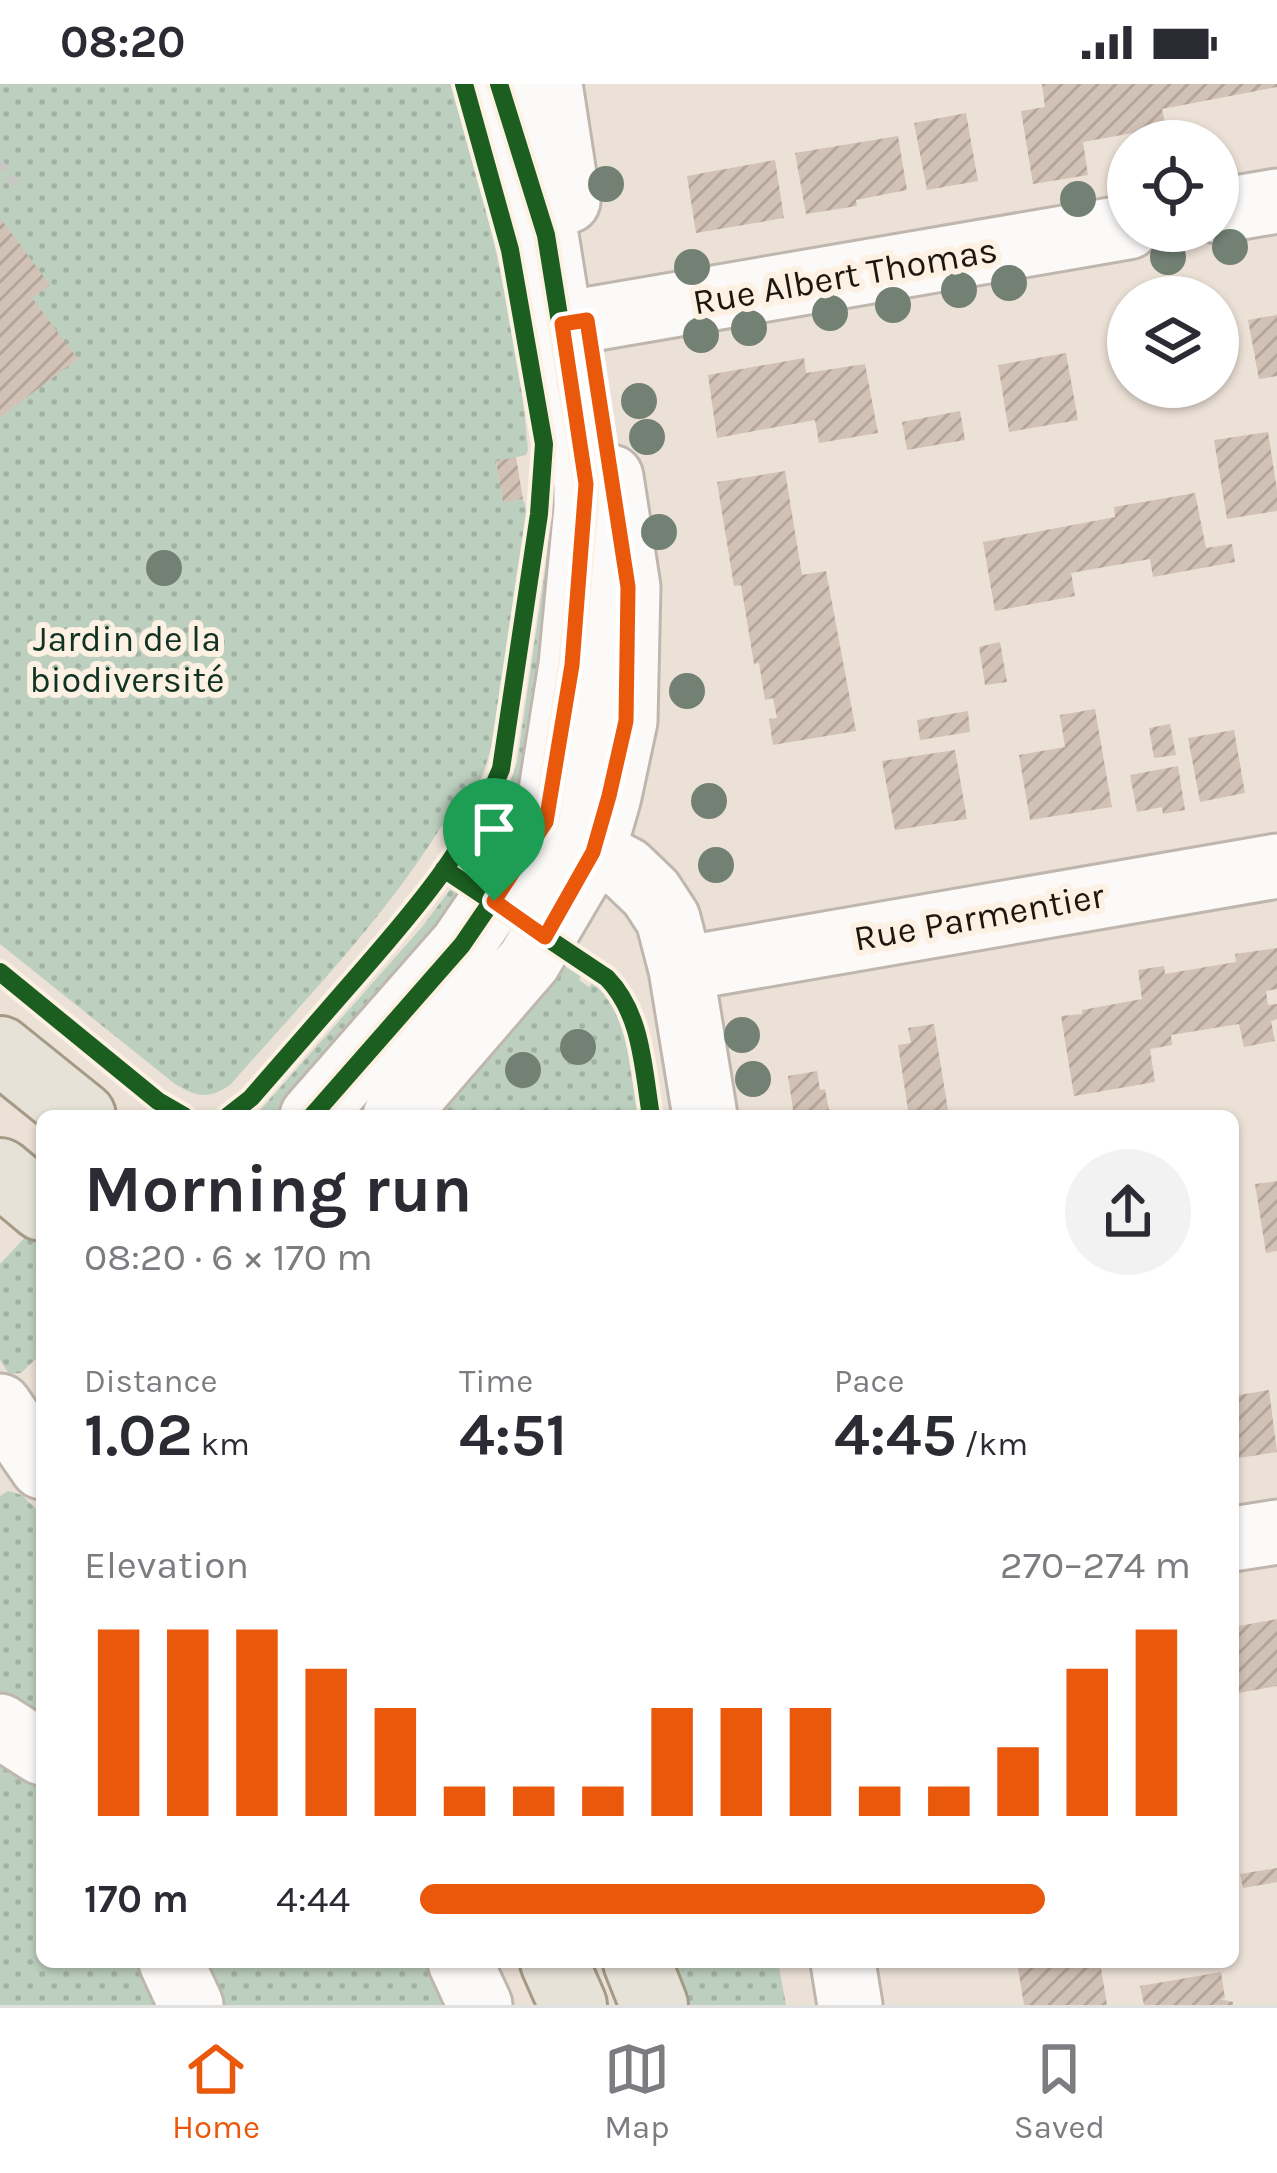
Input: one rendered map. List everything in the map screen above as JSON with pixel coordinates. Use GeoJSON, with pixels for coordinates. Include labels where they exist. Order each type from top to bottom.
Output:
{"type":"FeatureCollection","features":[{"type":"Feature","properties":{"kind":"main road"},"geometry":{"type":"LineString","coordinates":[[0,1050],[75,1110]]}},
{"type":"Feature","properties":{"kind":"main road"},"geometry":{"type":"LineString","coordinates":[[0,1172],[36,1202]]}},
{"type":"Feature","properties":{"kind":"main road"},"geometry":{"type":"LineString","coordinates":[[557,1968],[573,2005]]}},
{"type":"Feature","properties":{"kind":"main road"},"geometry":{"type":"LineString","coordinates":[[639,1968],[654,2005]]}},
{"type":"Feature","properties":{"kind":"street"},"geometry":{"type":"LineString","coordinates":[[500,84],[574,322]]}},
{"type":"Feature","properties":{"kind":"street"},"geometry":{"type":"LineString","coordinates":[[317,1110],[462,945],[609,796],[626,721],[628,587],[574,322],[550,84]]}},
{"type":"Feature","properties":{"kind":"street"},"geometry":{"type":"LineString","coordinates":[[1239,208],[1277,201]]}},
{"type":"Feature","properties":{"kind":"street","name":"Rue Albert Thomas"},"geometry":{"type":"LineString","coordinates":[[574,322],[1107,231]]}},
{"type":"Feature","properties":{"kind":"street"},"geometry":{"type":"LineString","coordinates":[[570,837],[626,869],[651,893],[668,919],[704,1110]]}},
{"type":"Feature","properties":{"kind":"street"},"geometry":{"type":"LineString","coordinates":[[400,1110],[529,961],[556,918],[570,837]]}},
{"type":"Feature","properties":{"kind":"street","name":"Rue Parmentier"},"geometry":{"type":"LineString","coordinates":[[681,969],[1277,866]]}},
{"type":"Feature","properties":{"kind":"street"},"geometry":{"type":"LineString","coordinates":[[30,1464],[0,1407],[36,1377]]}},
{"type":"Feature","properties":{"kind":"street"},"geometry":{"type":"LineString","coordinates":[[1239,1538],[1277,1532]]}},
{"type":"Feature","properties":{"kind":"street"},"geometry":{"type":"LineString","coordinates":[[0,1726],[36,1747]]}},
{"type":"Feature","properties":{"kind":"street"},"geometry":{"type":"LineString","coordinates":[[174,1968],[191,2005]]}},
{"type":"Feature","properties":{"kind":"street"},"geometry":{"type":"LineString","coordinates":[[463,1968],[480,2005]]}},
{"type":"Feature","properties":{"kind":"street"},"geometry":{"type":"LineString","coordinates":[[844,1968],[850,2005]]}},
{"type":"Feature","properties":{"kind":"path"},"geometry":{"type":"LineString","coordinates":[[0,163],[20,190]]}},
{"type":"Feature","properties":{"kind":"green space","name":"Jardin de la biodiversité"},"geometry":{"type":"Polygon","coordinates":[[[0,84],[453,84],[499,266],[517,357],[528,450],[526,455],[496,462],[503,501],[523,499],[527,511],[485,768],[460,829],[441,827],[341,960],[231,1084],[210,1094],[196,1094],[175,1084],[0,944],[0,84]]]}},
{"type":"Feature","properties":{"kind":"green space"},"geometry":{"type":"Polygon","coordinates":[[[553,514],[568,515],[520,795],[496,849],[481,841],[517,763],[553,514]]]}},
{"type":"Feature","properties":{"kind":"green space"},"geometry":{"type":"Polygon","coordinates":[[[452,887],[466,897],[284,1110],[260,1110],[452,887]]]}},
{"type":"Feature","properties":{"kind":"green space"},"geometry":{"type":"Polygon","coordinates":[[[558,962],[613,1000],[623,1022],[637,1110],[434,1110],[558,962]]]}},
{"type":"Feature","properties":{"kind":"green space"},"geometry":{"type":"Polygon","coordinates":[[[31,1231],[36,1237],[36,1359],[21,1373],[9,1374],[0,1360],[0,1264],[31,1231]]]}},
{"type":"Feature","properties":{"kind":"green space"},"geometry":{"type":"Polygon","coordinates":[[[8,1491],[22,1495],[36,1509],[36,1716],[0,1695],[0,1496],[8,1491]]]}},
{"type":"Feature","properties":{"kind":"green space"},"geometry":{"type":"Polygon","coordinates":[[[0,1756],[36,1785],[36,1968],[146,1968],[163,2005],[0,2005],[0,1756]]]}},
{"type":"Feature","properties":{"kind":"green space"},"geometry":{"type":"Polygon","coordinates":[[[201,1968],[430,1968],[447,2005],[218,2005],[201,1968]]]}},
{"type":"Feature","properties":{"kind":"green space"},"geometry":{"type":"Polygon","coordinates":[[[669,1968],[779,1968],[786,2005],[684,2005],[669,1968]]]}},
{"type":"Feature","properties":{"kind":"building"},"geometry":{"type":"Polygon","coordinates":[[[1042,84],[1277,84],[1162,109],[1164,120],[1107,120],[1107,138],[1083,142],[1088,175],[1033,184],[1021,111],[1045,107],[1042,84]]]}},
{"type":"Feature","properties":{"kind":"building"},"geometry":{"type":"Polygon","coordinates":[[[966,113],[978,181],[927,190],[914,123],[966,113]]]}},
{"type":"Feature","properties":{"kind":"building"},"geometry":{"type":"Polygon","coordinates":[[[898,136],[907,190],[856,200],[857,206],[806,214],[795,153],[898,136]]]}},
{"type":"Feature","properties":{"kind":"building"},"geometry":{"type":"Polygon","coordinates":[[[775,160],[784,218],[696,233],[687,176],[775,160]]]}},
{"type":"Feature","properties":{"kind":"building"},"geometry":{"type":"Polygon","coordinates":[[[0,218],[50,285],[32,298],[78,359],[0,417],[0,218]]]}},
{"type":"Feature","properties":{"kind":"building"},"geometry":{"type":"Polygon","coordinates":[[[1277,315],[1277,376],[1259,379],[1248,320],[1277,315]]]}},
{"type":"Feature","properties":{"kind":"building"},"geometry":{"type":"Polygon","coordinates":[[[1066,353],[1078,420],[1009,432],[998,365],[1066,353]]]}},
{"type":"Feature","properties":{"kind":"building"},"geometry":{"type":"Polygon","coordinates":[[[804,358],[806,373],[865,364],[878,433],[819,443],[815,420],[717,438],[708,375],[804,358]]]}},
{"type":"Feature","properties":{"kind":"building"},"geometry":{"type":"Polygon","coordinates":[[[960,411],[965,440],[907,450],[902,422],[960,411]]]}},
{"type":"Feature","properties":{"kind":"building"},"geometry":{"type":"Polygon","coordinates":[[[1268,432],[1277,511],[1227,519],[1214,440],[1268,432]]]}},
{"type":"Feature","properties":{"kind":"building"},"geometry":{"type":"Polygon","coordinates":[[[516,457],[523,499],[503,502],[496,461],[516,457]]]}},
{"type":"Feature","properties":{"kind":"building"},"geometry":{"type":"Polygon","coordinates":[[[785,471],[802,575],[826,571],[856,731],[773,745],[769,719],[777,718],[773,698],[765,700],[759,663],[754,664],[741,585],[734,586],[717,482],[785,471]]]}},
{"type":"Feature","properties":{"kind":"building"},"geometry":{"type":"Polygon","coordinates":[[[1195,493],[1206,548],[1232,544],[1235,562],[1153,577],[1150,559],[1071,573],[1075,596],[995,611],[983,542],[1115,517],[1114,507],[1195,493]]]}},
{"type":"Feature","properties":{"kind":"building"},"geometry":{"type":"Polygon","coordinates":[[[1000,642],[1007,682],[985,685],[979,647],[1000,642]]]}},
{"type":"Feature","properties":{"kind":"building"},"geometry":{"type":"Polygon","coordinates":[[[1095,709],[1112,807],[1030,820],[1019,755],[1065,747],[1060,715],[1095,709]]]}},
{"type":"Feature","properties":{"kind":"building"},"geometry":{"type":"Polygon","coordinates":[[[968,711],[970,732],[920,740],[917,720],[968,711]]]}},
{"type":"Feature","properties":{"kind":"building"},"geometry":{"type":"Polygon","coordinates":[[[1170,724],[1176,755],[1154,758],[1149,728],[1170,724]]]}},
{"type":"Feature","properties":{"kind":"building"},"geometry":{"type":"Polygon","coordinates":[[[1234,730],[1245,793],[1200,802],[1188,738],[1234,730]]]}},
{"type":"Feature","properties":{"kind":"building"},"geometry":{"type":"Polygon","coordinates":[[[955,750],[967,819],[895,830],[882,761],[955,750]]]}},
{"type":"Feature","properties":{"kind":"building"},"geometry":{"type":"Polygon","coordinates":[[[1178,766],[1185,810],[1163,814],[1162,807],[1137,812],[1130,775],[1178,766]]]}},
{"type":"Feature","properties":{"kind":"building"},"geometry":{"type":"Polygon","coordinates":[[[1277,948],[1277,989],[1266,991],[1268,1005],[1277,1004],[1277,1019],[1271,1021],[1275,1041],[1244,1047],[1239,1024],[1171,1035],[1172,1045],[1150,1049],[1155,1082],[1074,1096],[1061,1016],[1142,999],[1138,970],[1164,966],[1165,974],[1236,962],[1235,954],[1277,948]]]}},
{"type":"Feature","properties":{"kind":"building"},"geometry":{"type":"Polygon","coordinates":[[[934,1024],[948,1110],[908,1110],[898,1045],[911,1043],[908,1028],[934,1024]]]}},
{"type":"Feature","properties":{"kind":"building"},"geometry":{"type":"Polygon","coordinates":[[[817,1071],[829,1110],[793,1110],[788,1076],[817,1071]]]}},
{"type":"Feature","properties":{"kind":"building"},"geometry":{"type":"Polygon","coordinates":[[[1277,1181],[1277,1251],[1266,1253],[1255,1184],[1277,1181]]]}},
{"type":"Feature","properties":{"kind":"building"},"geometry":{"type":"Polygon","coordinates":[[[1269,1390],[1277,1452],[1239,1458],[1239,1395],[1269,1390]]]}},
{"type":"Feature","properties":{"kind":"building"},"geometry":{"type":"Polygon","coordinates":[[[1277,1619],[1277,1686],[1239,1693],[1239,1626],[1277,1619]]]}},
{"type":"Feature","properties":{"kind":"building"},"geometry":{"type":"Polygon","coordinates":[[[1277,1868],[1277,1882],[1243,1888],[1240,1874],[1277,1868]]]}},
{"type":"Feature","properties":{"kind":"building"},"geometry":{"type":"Polygon","coordinates":[[[1018,1968],[1101,1968],[1107,2005],[1024,2005],[1018,1968]]]}},
{"type":"Feature","properties":{"kind":"building"},"geometry":{"type":"Polygon","coordinates":[[[1221,1972],[1225,1998],[1220,1999],[1233,2005],[1144,2005],[1140,1986],[1221,1972]]]}},
{"type":"Feature","properties":{"kind":"cycle path"},"geometry":{"type":"LineString","coordinates":[[236,1110],[420,901],[473,825],[501,769],[539,514],[544,444],[510,250],[464,84]]}},
{"type":"Feature","properties":{"kind":"cycle path"},"geometry":{"type":"LineString","coordinates":[[317,1110],[462,945],[546,822],[571,665],[586,484],[546,235],[499,84]]}},
{"type":"Feature","properties":{"kind":"cycle path"},"geometry":{"type":"LineString","coordinates":[[444,869],[607,978],[619,992],[634,1025],[650,1110]]}},
{"type":"Feature","properties":{"kind":"cycle path"},"geometry":{"type":"LineString","coordinates":[[0,972],[174,1110]]}},
{"type":"Feature","properties":{"kind":"route"},"geometry":{"type":"LineString","coordinates":[[587,320],[628,587],[626,721],[593,852],[545,937],[494,901],[546,822],[572,665],[586,484],[562,324],[587,320]]}}]}
